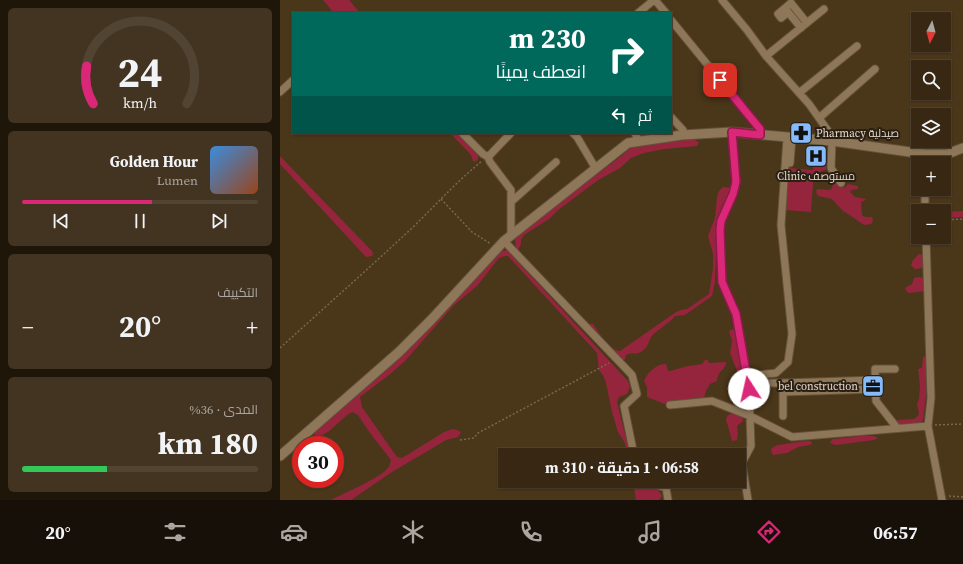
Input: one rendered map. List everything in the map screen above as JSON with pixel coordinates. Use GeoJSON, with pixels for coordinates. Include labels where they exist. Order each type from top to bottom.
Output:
{"type":"FeatureCollection","features":[{"type":"Feature","properties":{"kind":"street"},"geometry":{"type":"LineString","coordinates":[[639,12],[655,0],[665,12]]}},
{"type":"Feature","properties":{"kind":"street"},"geometry":{"type":"LineString","coordinates":[[722,0],[766,56],[799,93],[831,135],[831,168],[841,183]]}},
{"type":"Feature","properties":{"kind":"street"},"geometry":{"type":"LineString","coordinates":[[800,28],[788,12],[781,18],[778,14],[791,4],[807,23]]}},
{"type":"Feature","properties":{"kind":"street"},"geometry":{"type":"LineString","coordinates":[[766,56],[824,9]]}},
{"type":"Feature","properties":{"kind":"street"},"geometry":{"type":"LineString","coordinates":[[672,21],[760,129],[760,135]]}},
{"type":"Feature","properties":{"kind":"street"},"geometry":{"type":"LineString","coordinates":[[799,93],[857,46]]}},
{"type":"Feature","properties":{"kind":"street"},"geometry":{"type":"LineString","coordinates":[[819,118],[875,69]]}},
{"type":"Feature","properties":{"kind":"street"},"geometry":{"type":"LineString","coordinates":[[280,92],[292,81]]}},
{"type":"Feature","properties":{"kind":"street"},"geometry":{"type":"LineString","coordinates":[[672,119],[683,130],[684,135]]}},
{"type":"Feature","properties":{"kind":"street"},"geometry":{"type":"LineString","coordinates":[[732,132],[736,182],[733,194],[721,221],[722,282],[736,314],[749,389],[751,446],[742,463],[748,500]]}},
{"type":"Feature","properties":{"kind":"street"},"geometry":{"type":"LineString","coordinates":[[280,456],[399,352],[504,242],[637,137],[732,132],[832,141],[911,156]]}},
{"type":"Feature","properties":{"kind":"street"},"geometry":{"type":"LineString","coordinates":[[463,134],[488,157],[490,162],[511,190],[513,199],[504,242]]}},
{"type":"Feature","properties":{"kind":"street"},"geometry":{"type":"LineString","coordinates":[[488,157],[510,134]]}},
{"type":"Feature","properties":{"kind":"street"},"geometry":{"type":"LineString","coordinates":[[575,134],[596,168]]}},
{"type":"Feature","properties":{"kind":"street"},"geometry":{"type":"LineString","coordinates":[[747,376],[776,372],[788,362],[792,334],[781,225],[786,164],[790,165],[790,138]]}},
{"type":"Feature","properties":{"kind":"street"},"geometry":{"type":"LineString","coordinates":[[938,156],[963,148]]}},
{"type":"Feature","properties":{"kind":"street"},"geometry":{"type":"LineString","coordinates":[[513,199],[556,162]]}},
{"type":"Feature","properties":{"kind":"street"},"geometry":{"type":"LineString","coordinates":[[504,242],[632,375],[637,394],[624,406],[633,448]]}},
{"type":"Feature","properties":{"kind":"street"},"geometry":{"type":"LineString","coordinates":[[926,244],[931,398],[928,426],[942,500]]}},
{"type":"Feature","properties":{"kind":"street"},"geometry":{"type":"LineString","coordinates":[[895,369],[876,369],[876,401],[897,428]]}},
{"type":"Feature","properties":{"kind":"street"},"geometry":{"type":"LineString","coordinates":[[760,383],[876,380]]}},
{"type":"Feature","properties":{"kind":"street"},"geometry":{"type":"LineString","coordinates":[[783,383],[783,416]]}},
{"type":"Feature","properties":{"kind":"street"},"geometry":{"type":"LineString","coordinates":[[783,392],[876,390]]}},
{"type":"Feature","properties":{"kind":"street"},"geometry":{"type":"LineString","coordinates":[[670,405],[712,401],[750,416],[792,437],[928,426]]}},
{"type":"Feature","properties":{"kind":"street"},"geometry":{"type":"LineString","coordinates":[[666,488],[668,500]]}},
{"type":"Feature","properties":{"kind":"path"},"geometry":{"type":"LineString","coordinates":[[280,348],[390,249],[432,210],[441,199],[488,157]]}},
{"type":"Feature","properties":{"kind":"path"},"geometry":{"type":"LineString","coordinates":[[441,199],[472,232],[504,242]]}},
{"type":"Feature","properties":{"kind":"path"},"geometry":{"type":"LineString","coordinates":[[951,220],[963,219]]}},
{"type":"Feature","properties":{"kind":"path"},"geometry":{"type":"LineString","coordinates":[[460,440],[474,438],[478,433],[616,359]]}},
{"type":"Feature","properties":{"kind":"path"},"geometry":{"type":"LineString","coordinates":[[928,426],[934,424],[963,424]]}},
{"type":"Feature","properties":{"kind":"path"},"geometry":{"type":"LineString","coordinates":[[956,500],[956,497],[963,496]]}},
{"type":"Feature","properties":{"kind":"shaded area"},"geometry":{"type":"Polygon","coordinates":[[[323,0],[349,0],[359,12],[333,12],[323,0]]]}},
{"type":"Feature","properties":{"kind":"shaded area"},"geometry":{"type":"Polygon","coordinates":[[[451,134],[459,134],[478,154],[478,159],[475,162],[473,161],[471,155],[451,134]]]}},
{"type":"Feature","properties":{"kind":"shaded area"},"geometry":{"type":"Polygon","coordinates":[[[693,139],[699,143],[697,146],[664,149],[644,153],[631,158],[620,168],[600,179],[557,211],[549,219],[524,235],[521,239],[521,244],[518,250],[516,249],[515,239],[518,234],[633,146],[693,139]]]}},
{"type":"Feature","properties":{"kind":"shaded area"},"geometry":{"type":"Polygon","coordinates":[[[280,156],[372,251],[372,256],[366,257],[280,164],[280,156]]]}},
{"type":"Feature","properties":{"kind":"shaded area"},"geometry":{"type":"Polygon","coordinates":[[[815,165],[826,165],[826,170],[821,171],[820,176],[816,179],[813,167],[815,165]]]}},
{"type":"Feature","properties":{"kind":"shaded area"},"geometry":{"type":"Polygon","coordinates":[[[788,168],[814,170],[811,212],[785,210],[788,168]]]}},
{"type":"Feature","properties":{"kind":"shaded area"},"geometry":{"type":"Polygon","coordinates":[[[836,179],[845,187],[848,184],[858,186],[858,189],[851,190],[850,192],[855,197],[866,199],[861,202],[862,215],[865,217],[872,217],[873,221],[871,224],[864,225],[843,211],[832,199],[818,196],[816,192],[817,189],[830,190],[834,180],[836,179]]]}},
{"type":"Feature","properties":{"kind":"shaded area"},"geometry":{"type":"Polygon","coordinates":[[[723,187],[731,188],[722,206],[717,221],[715,282],[712,296],[685,315],[675,316],[653,334],[644,350],[639,353],[626,355],[623,361],[589,326],[590,324],[593,324],[612,348],[620,351],[676,312],[687,309],[709,294],[713,268],[713,254],[708,236],[715,218],[717,197],[719,191],[723,187]]]}},
{"type":"Feature","properties":{"kind":"shaded area"},"geometry":{"type":"Polygon","coordinates":[[[963,211],[963,217],[951,218],[951,212],[963,211]]]}},
{"type":"Feature","properties":{"kind":"shaded area"},"geometry":{"type":"Polygon","coordinates":[[[507,250],[628,381],[630,387],[627,394],[619,397],[617,402],[628,448],[626,448],[625,443],[618,432],[606,383],[599,370],[597,353],[508,256],[505,256],[499,258],[477,286],[454,305],[405,361],[360,397],[362,407],[397,457],[402,458],[444,432],[453,429],[461,432],[458,437],[446,440],[392,472],[351,500],[331,500],[383,473],[389,467],[391,460],[358,415],[352,412],[324,434],[314,436],[315,431],[392,365],[500,251],[507,250]]]}},
{"type":"Feature","properties":{"kind":"shaded area"},"geometry":{"type":"Polygon","coordinates":[[[919,254],[924,255],[923,268],[915,269],[911,265],[913,260],[919,254]]]}},
{"type":"Feature","properties":{"kind":"shaded area"},"geometry":{"type":"Polygon","coordinates":[[[914,278],[923,278],[925,281],[925,291],[907,292],[905,288],[912,284],[914,278]]]}},
{"type":"Feature","properties":{"kind":"shaded area"},"geometry":{"type":"Polygon","coordinates":[[[732,329],[735,330],[740,364],[745,384],[743,386],[739,383],[737,371],[730,353],[732,341],[729,331],[732,329]]]}},
{"type":"Feature","properties":{"kind":"shaded area"},"geometry":{"type":"Polygon","coordinates":[[[926,356],[927,387],[923,421],[918,423],[898,424],[897,420],[914,419],[918,416],[919,413],[917,404],[920,386],[918,369],[922,368],[923,357],[926,356]]]}},
{"type":"Feature","properties":{"kind":"shaded area"},"geometry":{"type":"Polygon","coordinates":[[[705,360],[708,360],[709,363],[726,362],[726,365],[717,381],[710,384],[704,398],[665,404],[647,397],[647,387],[644,381],[647,375],[659,365],[666,364],[668,371],[670,371],[702,364],[705,360]]]}},
{"type":"Feature","properties":{"kind":"shaded area"},"geometry":{"type":"Polygon","coordinates":[[[734,413],[743,418],[743,421],[737,426],[737,440],[732,441],[726,419],[728,415],[734,413]]]}},
{"type":"Feature","properties":{"kind":"shaded area"},"geometry":{"type":"Polygon","coordinates":[[[874,436],[878,438],[874,440],[836,445],[830,442],[833,439],[874,436]]]}},
{"type":"Feature","properties":{"kind":"shaded area"},"geometry":{"type":"Polygon","coordinates":[[[811,441],[812,444],[798,447],[787,453],[772,454],[771,449],[777,445],[811,441]]]}},
{"type":"Feature","properties":{"kind":"shaded area"},"geometry":{"type":"Polygon","coordinates":[[[634,488],[657,488],[662,496],[659,500],[636,500],[634,488]]]}},
{"type":"Feature","properties":{"kind":"place","name":"Pharmacy صيدلية"},"geometry":{"type":"Point","coordinates":[801,133]}},
{"type":"Feature","properties":{"kind":"place","name":"Clinic مستوصف"},"geometry":{"type":"Point","coordinates":[816,156]}},
{"type":"Feature","properties":{"kind":"place","name":"bel construction"},"geometry":{"type":"Point","coordinates":[873,386]}},
{"type":"Feature","properties":{"kind":"route"},"geometry":{"type":"LineString","coordinates":[[720,80],[760,129],[760,135],[732,132],[736,182],[733,194],[721,221],[720,230],[722,282],[736,314],[749,389]]}}]}
